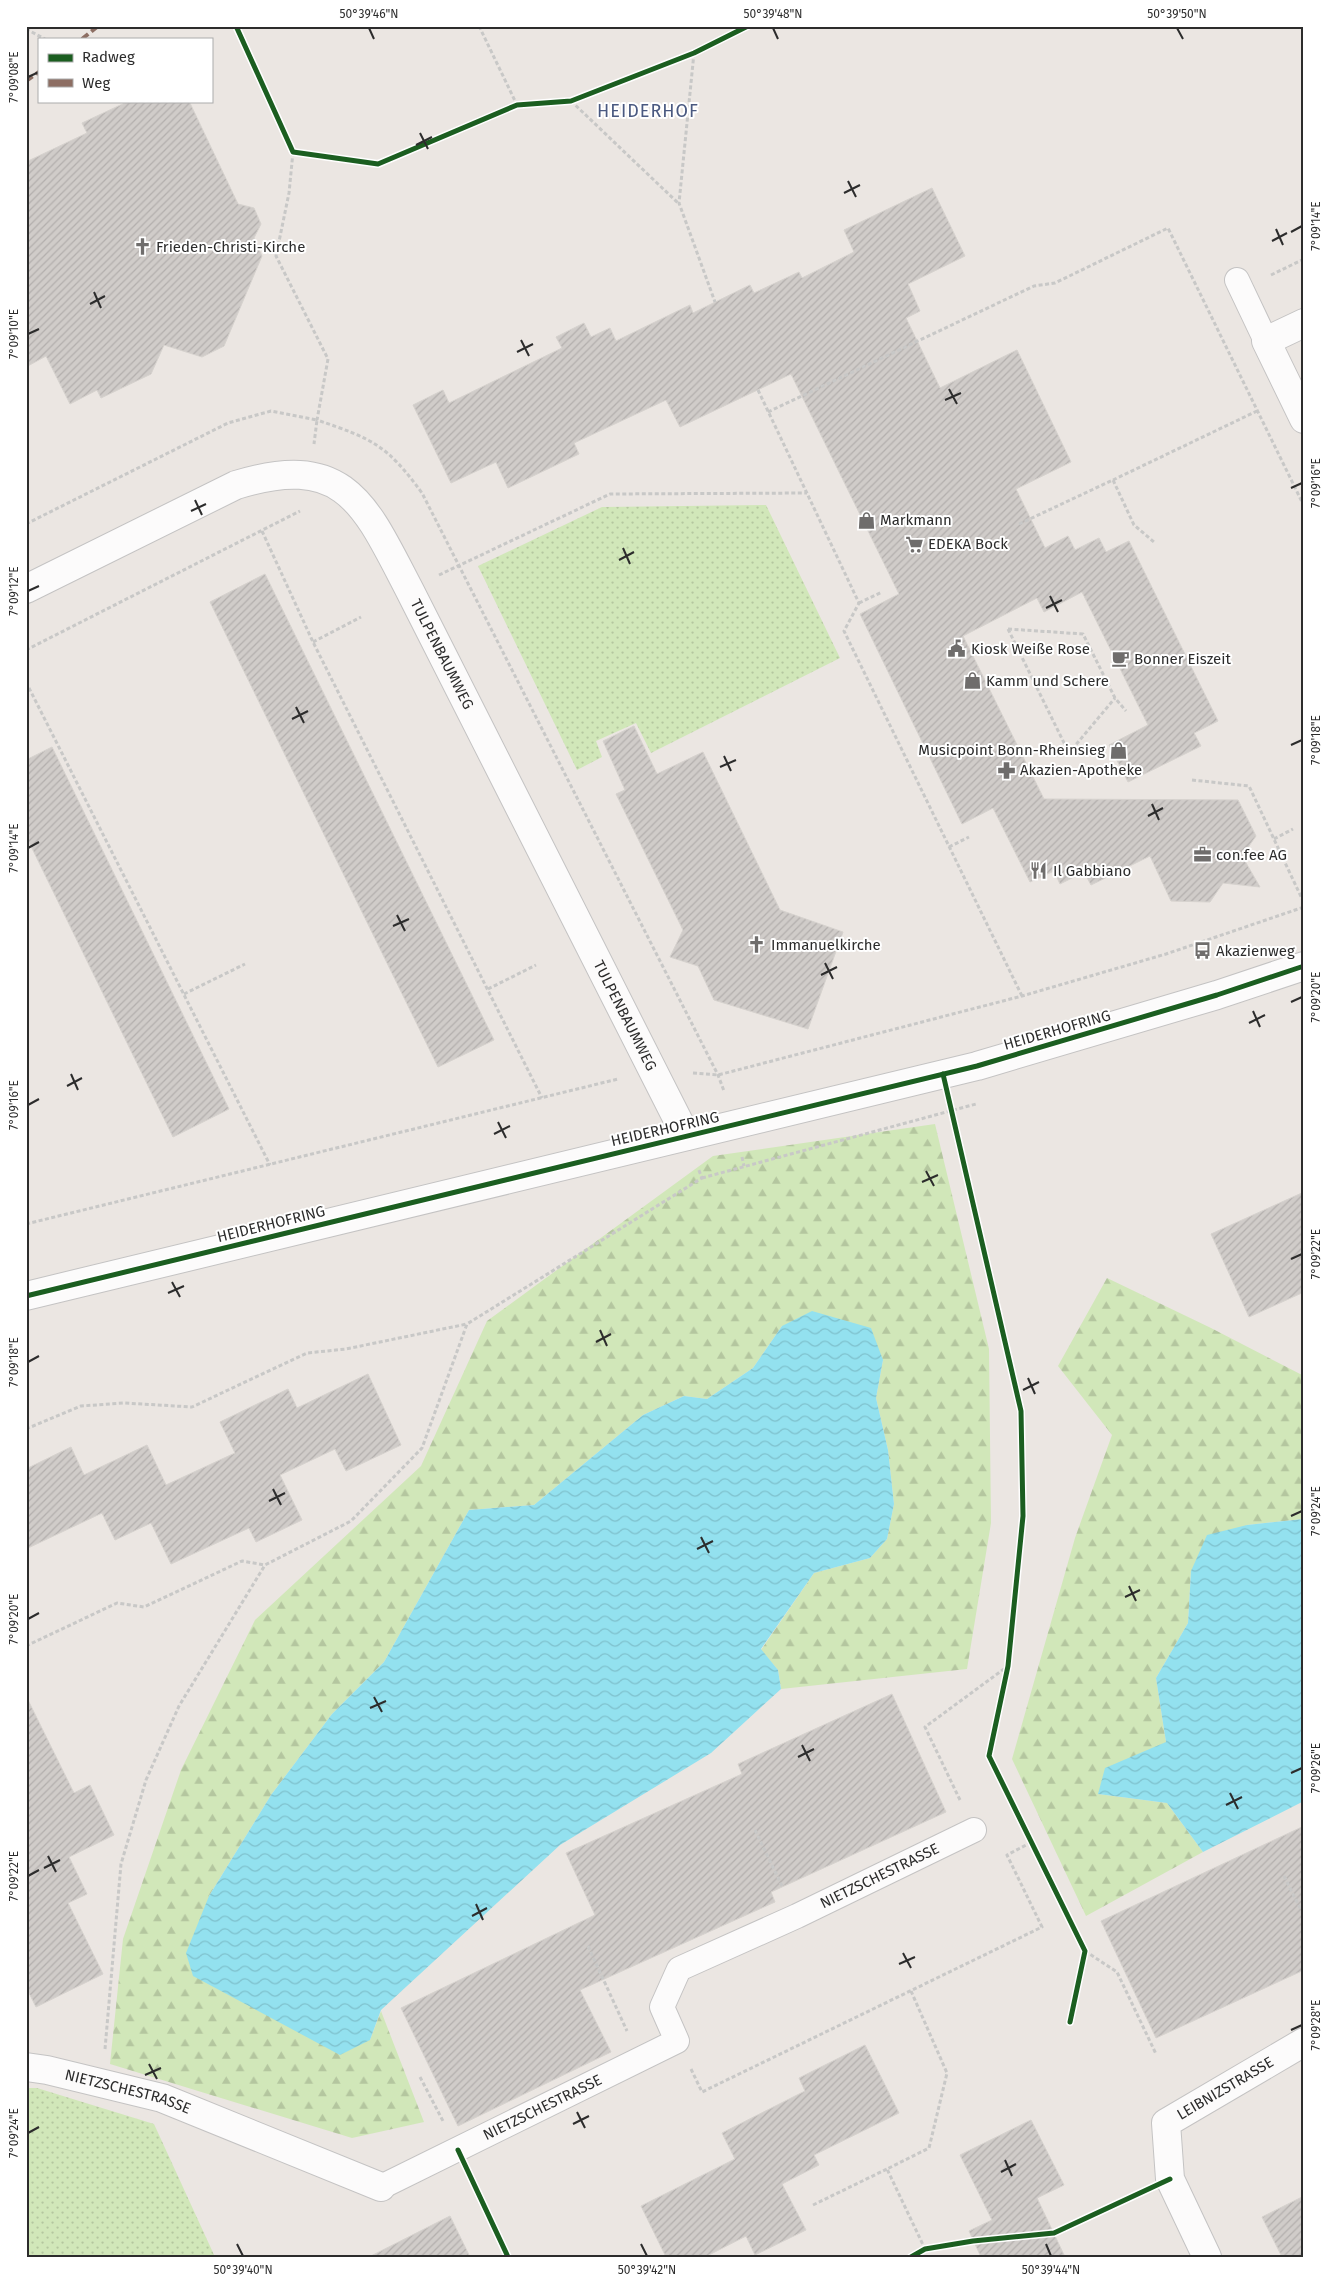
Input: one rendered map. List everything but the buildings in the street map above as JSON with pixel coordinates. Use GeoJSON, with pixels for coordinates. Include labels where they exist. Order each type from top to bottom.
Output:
{"type":"FeatureCollection","features":[{"type":"Feature","properties":{"kind":"street"},"geometry":{"type":"LineString","coordinates":[[1304,323],[1266,341],[1304,419]]}},
{"type":"Feature","properties":{"kind":"street","name":"TULPENBAUMWEG"},"geometry":{"type":"LineString","coordinates":[[26,589],[236,485],[261,478],[287,474],[309,476],[341,488],[362,505],[376,526],[410,591],[686,1136]]}},
{"type":"Feature","properties":{"kind":"street","name":"HEIDERHOFRING"},"geometry":{"type":"LineString","coordinates":[[26,1296],[1036,1049],[1304,966]]}},
{"type":"Feature","properties":{"kind":"street","name":"LEIBNIZSTRASSE"},"geometry":{"type":"LineString","coordinates":[[1207,2257],[1170,2179],[1166,2123],[1304,2042]]}},
{"type":"Feature","properties":{"kind":"street","name":"NIETZSCHESTRASSE"},"geometry":{"type":"LineString","coordinates":[[26,2067],[47,2070],[162,2098],[381,2187]]}},
{"type":"Feature","properties":{"kind":"lane"},"geometry":{"type":"LineString","coordinates":[[1237,280],[1266,341]]}},
{"type":"Feature","properties":{"kind":"lane","name":"NIETZSCHESTRASSE"},"geometry":{"type":"LineString","coordinates":[[381,2187],[677,2041],[662,2007],[679,1969],[797,1916],[974,1830]]}},
{"type":"Feature","properties":{"kind":"path"},"geometry":{"type":"LineString","coordinates":[[479,26],[518,105]]}},
{"type":"Feature","properties":{"kind":"path"},"geometry":{"type":"LineString","coordinates":[[26,29],[42,38]]}},
{"type":"Feature","properties":{"kind":"path"},"geometry":{"type":"LineString","coordinates":[[694,53],[679,203],[715,302]]}},
{"type":"Feature","properties":{"kind":"path"},"geometry":{"type":"LineString","coordinates":[[571,101],[679,203]]}},
{"type":"Feature","properties":{"kind":"path"},"geometry":{"type":"LineString","coordinates":[[26,650],[309,507],[309,476],[328,359],[276,256],[289,193],[293,152]]}},
{"type":"Feature","properties":{"kind":"path"},"geometry":{"type":"LineString","coordinates":[[768,412],[1034,286],[1055,283],[1168,228],[1304,506]]}},
{"type":"Feature","properties":{"kind":"path"},"geometry":{"type":"LineString","coordinates":[[758,390],[859,603]]}},
{"type":"Feature","properties":{"kind":"path"},"geometry":{"type":"LineString","coordinates":[[26,524],[228,423],[271,411],[318,420],[361,435],[386,450],[422,494],[459,564],[718,1075],[724,1094]]}},
{"type":"Feature","properties":{"kind":"path"},"geometry":{"type":"LineString","coordinates":[[1019,524],[1257,411]]}},
{"type":"Feature","properties":{"kind":"path"},"geometry":{"type":"LineString","coordinates":[[1113,480],[1134,524],[1154,542]]}},
{"type":"Feature","properties":{"kind":"path"},"geometry":{"type":"LineString","coordinates":[[410,591],[459,564],[610,494],[807,493]]}},
{"type":"Feature","properties":{"kind":"path"},"geometry":{"type":"LineString","coordinates":[[262,531],[313,642],[542,1098]]}},
{"type":"Feature","properties":{"kind":"path"},"geometry":{"type":"LineString","coordinates":[[882,592],[859,603],[844,631],[1022,996]]}},
{"type":"Feature","properties":{"kind":"path"},"geometry":{"type":"LineString","coordinates":[[313,642],[361,617]]}},
{"type":"Feature","properties":{"kind":"path"},"geometry":{"type":"LineString","coordinates":[[1115,698],[1069,753],[1008,629],[1083,634],[1115,698],[1126,711]]}},
{"type":"Feature","properties":{"kind":"path"},"geometry":{"type":"LineString","coordinates":[[26,682],[270,1165]]}},
{"type":"Feature","properties":{"kind":"path"},"geometry":{"type":"LineString","coordinates":[[1192,780],[1249,786],[1304,903]]}},
{"type":"Feature","properties":{"kind":"path"},"geometry":{"type":"LineString","coordinates":[[1274,839],[1293,829]]}},
{"type":"Feature","properties":{"kind":"path"},"geometry":{"type":"LineString","coordinates":[[949,847],[970,837]]}},
{"type":"Feature","properties":{"kind":"path"},"geometry":{"type":"LineString","coordinates":[[26,1224],[652,1070],[718,1075],[1022,996],[1166,954],[1304,907]]}},
{"type":"Feature","properties":{"kind":"path"},"geometry":{"type":"LineString","coordinates":[[184,994],[245,964]]}},
{"type":"Feature","properties":{"kind":"path"},"geometry":{"type":"LineString","coordinates":[[488,989],[536,965]]}},
{"type":"Feature","properties":{"kind":"path"},"geometry":{"type":"LineString","coordinates":[[26,1429],[81,1406],[124,1403],[192,1407],[307,1353],[346,1349],[467,1324],[702,1178],[686,1136]]}},
{"type":"Feature","properties":{"kind":"path"},"geometry":{"type":"LineString","coordinates":[[102,2084],[121,1864],[146,1780],[179,1706],[265,1565],[351,1521],[422,1448],[467,1324]]}},
{"type":"Feature","properties":{"kind":"path"},"geometry":{"type":"LineString","coordinates":[[26,1646],[117,1603],[144,1607],[242,1561],[265,1565]]}},
{"type":"Feature","properties":{"kind":"path"},"geometry":{"type":"LineString","coordinates":[[974,1830],[925,1727],[1008,1666]]}},
{"type":"Feature","properties":{"kind":"path"},"geometry":{"type":"LineString","coordinates":[[755,1830],[797,1916]]}},
{"type":"Feature","properties":{"kind":"path"},"geometry":{"type":"LineString","coordinates":[[677,2041],[702,2092],[1042,1927],[1007,1855],[1030,1843]]}},
{"type":"Feature","properties":{"kind":"path"},"geometry":{"type":"LineString","coordinates":[[1284,1876],[1304,1916]]}},
{"type":"Feature","properties":{"kind":"path"},"geometry":{"type":"LineString","coordinates":[[588,1946],[639,2059]]}},
{"type":"Feature","properties":{"kind":"path"},"geometry":{"type":"LineString","coordinates":[[1085,1951],[1117,1972],[1156,2054]]}},
{"type":"Feature","properties":{"kind":"path"},"geometry":{"type":"LineString","coordinates":[[813,2205],[929,2148],[948,2073],[911,1990]]}},
{"type":"Feature","properties":{"kind":"path"},"geometry":{"type":"LineString","coordinates":[[420,2077],[458,2150]]}},
{"type":"Feature","properties":{"kind":"path"},"geometry":{"type":"LineString","coordinates":[[887,2169],[925,2250]]}},
{"type":"Feature","properties":{"kind":"green space"},"geometry":{"type":"Polygon","coordinates":[[[766,505],[840,658],[651,753],[636,723],[596,741],[602,757],[577,770],[478,566],[602,507],[766,505]]]}},
{"type":"Feature","properties":{"kind":"green space"},"geometry":{"type":"Polygon","coordinates":[[[935,1124],[989,1349],[991,1523],[967,1669],[781,1689],[778,1670],[761,1650],[814,1573],[870,1558],[887,1539],[894,1504],[888,1450],[876,1398],[883,1360],[782,1326],[753,1368],[707,1399],[684,1396],[643,1415],[534,1505],[469,1510],[384,1662],[332,1714],[271,1795],[209,1896],[370,2040],[381,2011],[424,2122],[352,2138],[110,2064],[123,1939],[181,1770],[255,1620],[421,1466],[487,1321],[713,1156],[935,1124]]]}},
{"type":"Feature","properties":{"kind":"green space"},"geometry":{"type":"Polygon","coordinates":[[[1107,1278],[1211,1328],[1304,1376],[1304,1519],[1247,1525],[1191,1571],[1188,1623],[1156,1678],[1166,1742],[1098,1794],[1167,1803],[1203,1852],[1086,1916],[1012,1759],[1075,1538],[1112,1435],[1058,1366],[1107,1278]]]}},
{"type":"Feature","properties":{"kind":"green space"},"geometry":{"type":"Polygon","coordinates":[[[26,2088],[37,2088],[154,2124],[215,2257],[26,2257],[26,2088]]]}},
{"type":"Feature","properties":{"kind":"water"},"geometry":{"type":"Polygon","coordinates":[[[812,1311],[871,1328],[883,1360],[876,1398],[888,1450],[894,1504],[887,1539],[870,1558],[814,1573],[761,1649],[778,1670],[781,1689],[711,1753],[560,1845],[381,2010],[370,2040],[340,2055],[193,1976],[186,1953],[209,1896],[271,1795],[332,1714],[384,1662],[469,1510],[534,1505],[643,1415],[684,1396],[707,1399],[753,1368],[782,1326],[812,1311]]]}},
{"type":"Feature","properties":{"kind":"water"},"geometry":{"type":"Polygon","coordinates":[[[1304,1519],[1304,1801],[1203,1852],[1167,1803],[1098,1794],[1105,1768],[1166,1742],[1156,1678],[1188,1623],[1191,1571],[1207,1535],[1247,1525],[1304,1519]]]}},
{"type":"Feature","properties":{"kind":"marked path"},"geometry":{"type":"LineString","coordinates":[[83,38],[98,26]]}},
{"type":"Feature","properties":{"kind":"marked path"},"geometry":{"type":"LineString","coordinates":[[26,81],[38,73]]}},
{"type":"Feature","properties":{"kind":"cycle path"},"geometry":{"type":"LineString","coordinates":[[236,26],[293,152],[378,164],[517,105],[571,101],[694,53],[748,26]]}},
{"type":"Feature","properties":{"kind":"cycle path"},"geometry":{"type":"LineString","coordinates":[[26,1296],[977,1066],[1217,995],[1304,966]]}},
{"type":"Feature","properties":{"kind":"cycle path"},"geometry":{"type":"LineString","coordinates":[[943,1074],[1021,1411],[1023,1516],[1008,1666],[989,1756],[1085,1951],[1070,2022]]}},
{"type":"Feature","properties":{"kind":"cycle path"},"geometry":{"type":"LineString","coordinates":[[458,2150],[508,2257]]}},
{"type":"Feature","properties":{"kind":"cycle path"},"geometry":{"type":"LineString","coordinates":[[911,2257],[925,2249],[973,2241],[1054,2233],[1170,2179]]}},
{"type":"Feature","properties":{"kind":"place","name":"Frieden-Christi-Kirche"},"geometry":{"type":"Point","coordinates":[142,247]}},
{"type":"Feature","properties":{"kind":"place","name":"Markmann"},"geometry":{"type":"Point","coordinates":[866,520]}},
{"type":"Feature","properties":{"kind":"place","name":"EDEKA Bock"},"geometry":{"type":"Point","coordinates":[914,544]}},
{"type":"Feature","properties":{"kind":"place","name":"Kiosk Weiße Rose"},"geometry":{"type":"Point","coordinates":[957,649]}},
{"type":"Feature","properties":{"kind":"place","name":"Bonner Eiszeit"},"geometry":{"type":"Point","coordinates":[1120,659]}},
{"type":"Feature","properties":{"kind":"place","name":"Kamm und Schere"},"geometry":{"type":"Point","coordinates":[972,681]}},
{"type":"Feature","properties":{"kind":"place","name":"Musicpoint Bonn-Rheinsieg"},"geometry":{"type":"Point","coordinates":[1119,750]}},
{"type":"Feature","properties":{"kind":"place","name":"Akazien-Apotheke"},"geometry":{"type":"Point","coordinates":[1006,770]}},
{"type":"Feature","properties":{"kind":"place","name":"con.fee AG"},"geometry":{"type":"Point","coordinates":[1202,855]}},
{"type":"Feature","properties":{"kind":"place","name":"Il Gabbiano"},"geometry":{"type":"Point","coordinates":[1039,871]}},
{"type":"Feature","properties":{"kind":"place","name":"Immanuelkirche"},"geometry":{"type":"Point","coordinates":[757,945]}},
{"type":"Feature","properties":{"kind":"place","name":"Akazienweg"},"geometry":{"type":"Point","coordinates":[1202,951]}},
{"type":"Feature","properties":{"kind":"district","name":"HEIDERHOF"},"geometry":{"type":"Point","coordinates":[648,111]}}]}
